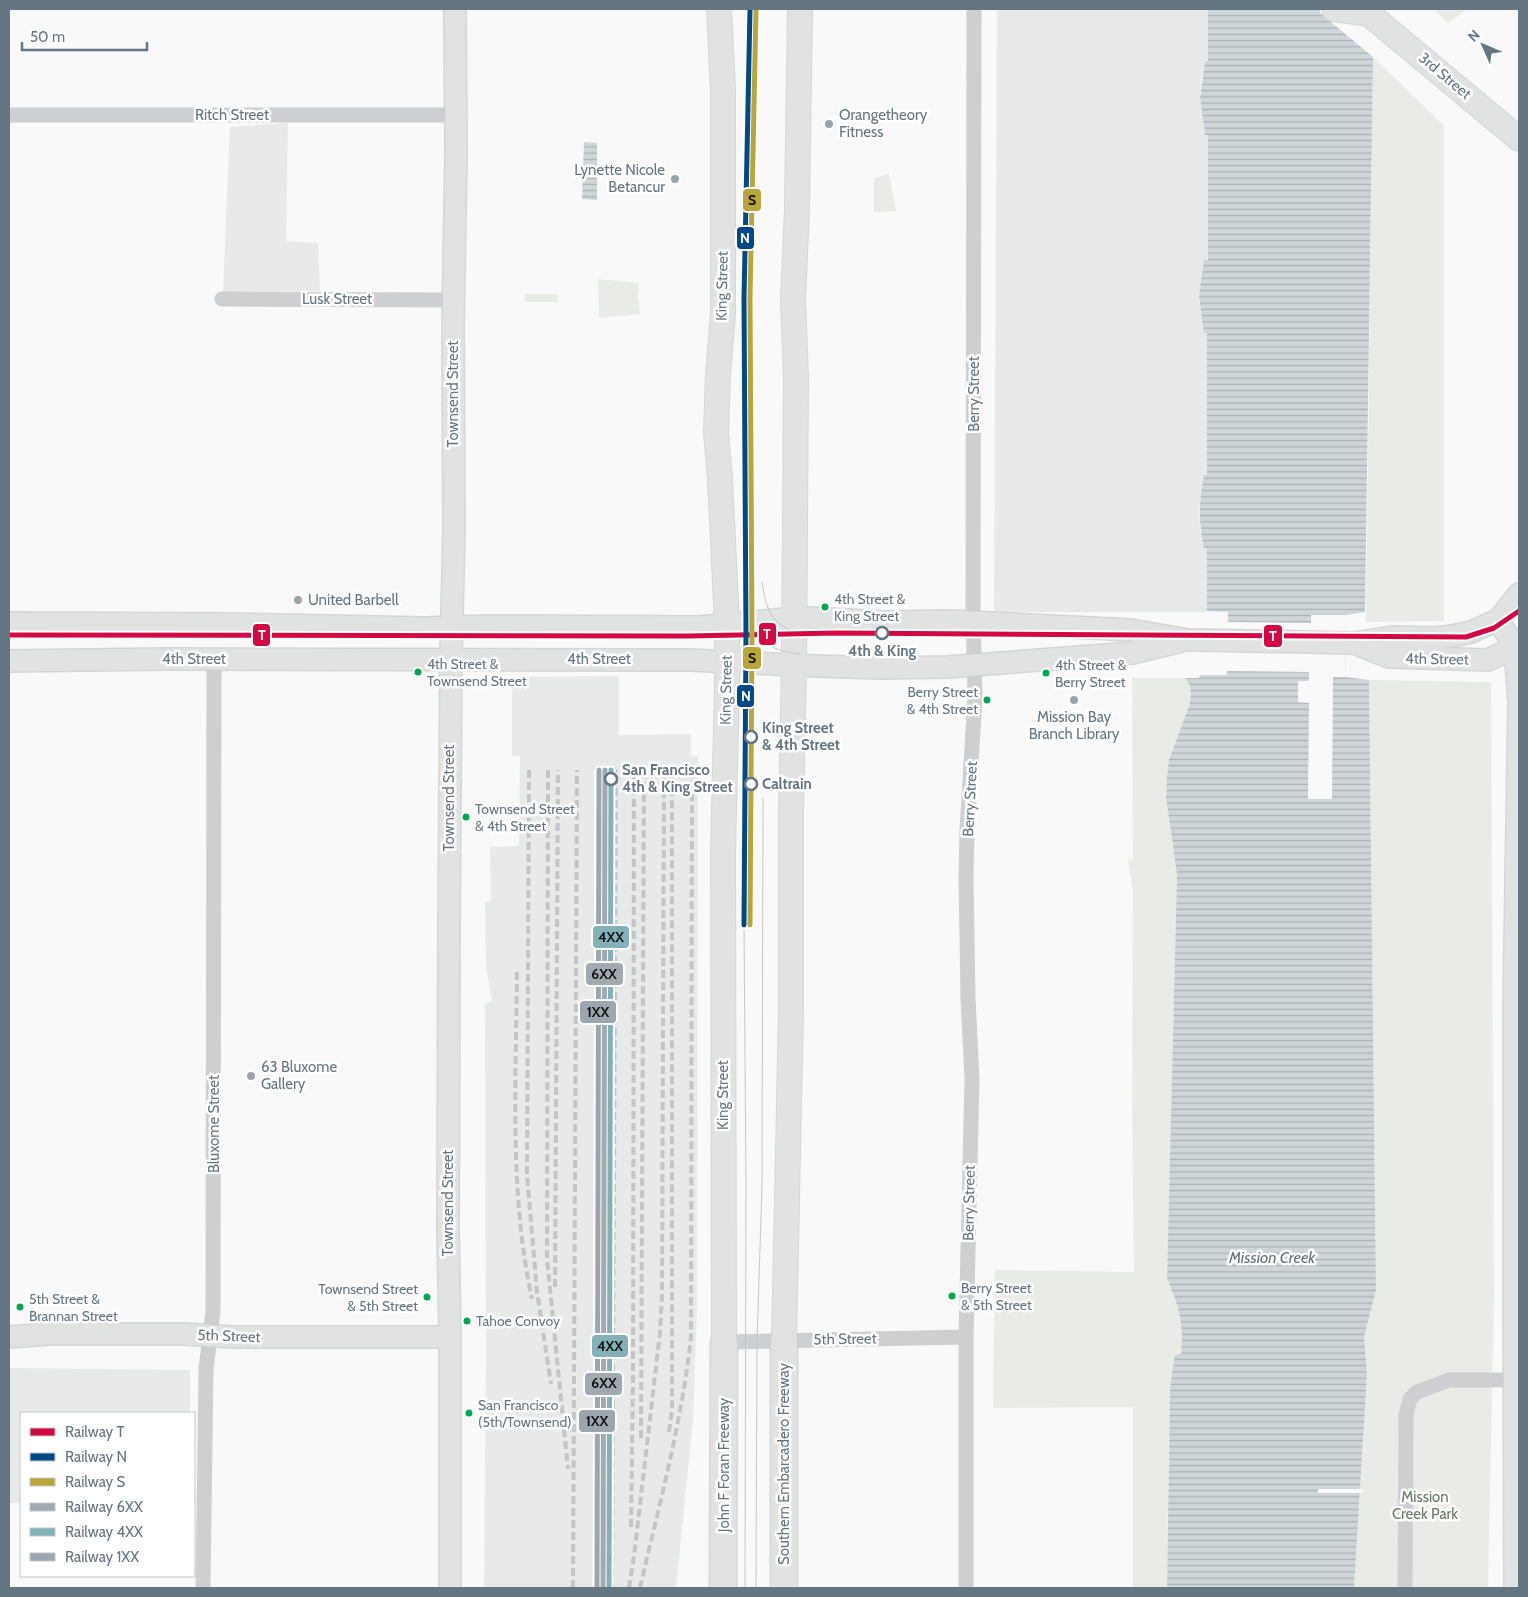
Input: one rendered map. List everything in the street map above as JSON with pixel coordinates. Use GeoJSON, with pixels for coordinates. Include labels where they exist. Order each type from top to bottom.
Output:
{"type":"FeatureCollection","features":[{"type":"Feature","properties":{"kind":"highway","name":"Southern Embarcadero Freeway"},"geometry":{"type":"LineString","coordinates":[[784,1340],[784,1585]]}},
{"type":"Feature","properties":{"kind":"highway","name":"John F Foran Freeway"},"geometry":{"type":"LineString","coordinates":[[723,1585],[724,1342]]}},
{"type":"Feature","properties":{"kind":"main road","name":"King Street"},"geometry":{"type":"LineString","coordinates":[[719,9],[723,100],[723,314],[716,432],[728,624],[723,851],[724,1342]]}},
{"type":"Feature","properties":{"kind":"main road"},"geometry":{"type":"LineString","coordinates":[[784,1340],[791,1024],[791,811],[796,378],[793,300],[797,209],[800,9]]}},
{"type":"Feature","properties":{"kind":"main road","name":"3rd Street"},"geometry":{"type":"LineString","coordinates":[[1334,9],[1367,11],[1519,139]]}},
{"type":"Feature","properties":{"kind":"street","name":"Townsend Street"},"geometry":{"type":"LineString","coordinates":[[450,1588],[448,1175],[451,660],[454,528],[455,9]]}},
{"type":"Feature","properties":{"kind":"street","name":"Berry Street"},"geometry":{"type":"LineString","coordinates":[[966,1588],[966,1337],[972,1079],[968,998],[966,878],[975,697],[974,9]]}},
{"type":"Feature","properties":{"kind":"street","name":"Ritch Street"},"geometry":{"type":"LineString","coordinates":[[9,115],[455,115]]}},
{"type":"Feature","properties":{"kind":"street","name":"Lusk Street"},"geometry":{"type":"LineString","coordinates":[[222,299],[453,300]]}},
{"type":"Feature","properties":{"kind":"street"},"geometry":{"type":"LineString","coordinates":[[1515,1588],[1517,1380],[1514,1008],[1519,702],[1518,647],[1498,620],[1519,594]]}},
{"type":"Feature","properties":{"kind":"street","name":"4th Street"},"geometry":{"type":"LineString","coordinates":[[9,623],[228,624],[426,628],[699,627],[794,618],[881,622],[953,621],[1131,630],[1194,640],[1349,642],[1392,637],[1437,638],[1452,636],[1472,632],[1498,620]]}},
{"type":"Feature","properties":{"kind":"street","name":"4th Street"},"geometry":{"type":"LineString","coordinates":[[9,662],[75,660],[690,660],[880,668],[953,666],[1132,653],[1194,640]]}},
{"type":"Feature","properties":{"kind":"street","name":"4th Street"},"geometry":{"type":"LineString","coordinates":[[1349,642],[1389,657],[1488,660],[1518,647]]}},
{"type":"Feature","properties":{"kind":"street","name":"Bluxome Street"},"geometry":{"type":"LineString","coordinates":[[203,1588],[206,1369],[213,1311],[214,660]]}},
{"type":"Feature","properties":{"kind":"street","name":"5th Street"},"geometry":{"type":"LineString","coordinates":[[9,1337],[50,1334],[184,1334],[317,1338],[450,1337]]}},
{"type":"Feature","properties":{"kind":"street","name":"5th Street"},"geometry":{"type":"LineString","coordinates":[[724,1342],[966,1337]]}},
{"type":"Feature","properties":{"kind":"street"},"geometry":{"type":"LineString","coordinates":[[1405,1588],[1406,1414],[1410,1399],[1417,1392],[1449,1380],[1517,1380]]}},
{"type":"Feature","properties":{"kind":"shaded area"},"geometry":{"type":"Polygon","coordinates":[[[997,9],[1208,9],[1208,61],[1205,61],[1201,79],[1200,98],[1205,134],[1208,135],[1208,260],[1204,261],[1199,296],[1204,333],[1207,333],[1207,475],[1204,475],[1199,511],[1200,530],[1204,547],[1207,547],[1207,612],[994,612],[997,9]]]}},
{"type":"Feature","properties":{"kind":"shaded area"},"geometry":{"type":"Polygon","coordinates":[[[288,123],[286,241],[318,243],[320,291],[223,292],[230,127],[288,123]]]}},
{"type":"Feature","properties":{"kind":"shaded area"},"geometry":{"type":"Polygon","coordinates":[[[619,676],[619,735],[691,734],[691,755],[698,756],[697,1308],[693,1419],[676,1588],[484,1588],[486,1357],[485,1004],[492,1001],[486,967],[485,902],[491,901],[490,847],[519,846],[520,756],[512,756],[512,677],[619,676]]]}},
{"type":"Feature","properties":{"kind":"shaded area"},"geometry":{"type":"Polygon","coordinates":[[[9,1368],[190,1370],[190,1412],[20,1412],[20,1503],[9,1503],[9,1368]]]}},
{"type":"Feature","properties":{"kind":"green space"},"geometry":{"type":"Polygon","coordinates":[[[1433,9],[1467,9],[1448,23],[1433,9]]]}},
{"type":"Feature","properties":{"kind":"green space"},"geometry":{"type":"Polygon","coordinates":[[[1373,57],[1444,126],[1444,621],[1366,622],[1373,57]]]}},
{"type":"Feature","properties":{"kind":"green space"},"geometry":{"type":"Polygon","coordinates":[[[889,174],[896,211],[874,212],[874,178],[889,174]]]}},
{"type":"Feature","properties":{"kind":"green space"},"geometry":{"type":"Polygon","coordinates":[[[598,279],[639,283],[640,314],[599,318],[598,279]]]}},
{"type":"Feature","properties":{"kind":"green space"},"geometry":{"type":"Polygon","coordinates":[[[525,294],[558,294],[558,302],[525,302],[525,294]]]}},
{"type":"Feature","properties":{"kind":"green space"},"geometry":{"type":"Polygon","coordinates":[[[1132,678],[1185,678],[1190,686],[1191,695],[1189,706],[1169,760],[1166,797],[1177,875],[1167,1278],[1180,1315],[1183,1335],[1181,1355],[1171,1382],[1170,1391],[1167,1588],[1133,1588],[1133,1407],[993,1408],[995,1270],[1134,1272],[1132,1094],[1133,891],[1128,860],[1133,859],[1132,678]]]}},
{"type":"Feature","properties":{"kind":"green space","name":"Mission Creek Park"},"geometry":{"type":"Polygon","coordinates":[[[1369,680],[1491,682],[1494,1296],[1488,1588],[1354,1588],[1367,1374],[1364,1337],[1376,1290],[1369,680]]]}},
{"type":"Feature","properties":{"kind":"water","name":"Mission Creek"},"geometry":{"type":"Polygon","coordinates":[[[1208,9],[1320,9],[1320,13],[1373,57],[1365,612],[1346,615],[1345,677],[1369,680],[1376,1290],[1364,1337],[1367,1374],[1354,1588],[1167,1588],[1170,1388],[1175,1355],[1181,1354],[1182,1333],[1175,1298],[1167,1278],[1177,875],[1166,797],[1167,776],[1169,760],[1189,706],[1190,686],[1185,678],[1199,678],[1200,675],[1227,675],[1228,612],[1207,611],[1207,548],[1204,548],[1200,520],[1202,485],[1204,475],[1207,475],[1207,333],[1204,333],[1199,296],[1204,260],[1208,260],[1208,135],[1205,135],[1200,98],[1205,61],[1208,61],[1208,9]]]}},
{"type":"Feature","properties":{"kind":"water"},"geometry":{"type":"Polygon","coordinates":[[[584,142],[597,143],[597,200],[582,199],[584,142]]]}},
{"type":"Feature","properties":{"kind":"pier"},"geometry":{"type":"Polygon","coordinates":[[[1311,615],[1346,615],[1345,677],[1333,677],[1332,799],[1308,799],[1309,703],[1298,702],[1298,681],[1309,681],[1309,672],[1227,671],[1227,675],[1200,675],[1200,673],[1224,673],[1225,622],[1311,623],[1311,615]]]}},
{"type":"Feature","properties":{"kind":"pier"},"geometry":{"type":"Polygon","coordinates":[[[1318,1489],[1363,1489],[1363,1493],[1318,1493],[1318,1489]]]}},
{"type":"Feature","properties":{"kind":"tram line"},"geometry":{"type":"LineString","coordinates":[[744,581],[751,622],[762,640],[772,647],[801,654]]}},
{"type":"Feature","properties":{"kind":"tram line"},"geometry":{"type":"LineString","coordinates":[[762,582],[766,602],[773,617],[785,628],[805,634]]}},
{"type":"Feature","properties":{"kind":"tram line"},"geometry":{"type":"LineString","coordinates":[[756,1588],[757,1341],[762,1186],[763,798]]}},
{"type":"Feature","properties":{"kind":"tram line"},"geometry":{"type":"LineString","coordinates":[[744,925],[746,1184],[745,1588]]}},
{"type":"Feature","properties":{"kind":"railway"},"geometry":{"type":"LineString","coordinates":[[529,770],[527,1175],[537,1292],[551,1384]]}},
{"type":"Feature","properties":{"kind":"railway"},"geometry":{"type":"LineString","coordinates":[[548,770],[547,1259],[568,1469]]}},
{"type":"Feature","properties":{"kind":"railway"},"geometry":{"type":"LineString","coordinates":[[555,1287],[558,770]]}},
{"type":"Feature","properties":{"kind":"railway"},"geometry":{"type":"LineString","coordinates":[[573,1588],[577,770]]}},
{"type":"Feature","properties":{"kind":"railway"},"geometry":{"type":"LineString","coordinates":[[612,1588],[616,770]]}},
{"type":"Feature","properties":{"kind":"railway"},"geometry":{"type":"LineString","coordinates":[[631,1527],[634,770]]}},
{"type":"Feature","properties":{"kind":"railway"},"geometry":{"type":"LineString","coordinates":[[641,1438],[644,770]]}},
{"type":"Feature","properties":{"kind":"railway"},"geometry":{"type":"LineString","coordinates":[[629,1588],[660,1333],[662,1294],[664,770]]}},
{"type":"Feature","properties":{"kind":"railway"},"geometry":{"type":"LineString","coordinates":[[669,1432],[672,1410],[672,770]]}},
{"type":"Feature","properties":{"kind":"railway"},"geometry":{"type":"LineString","coordinates":[[640,1588],[676,1432],[691,1337],[692,770]]}},
{"type":"Feature","properties":{"kind":"railway"},"geometry":{"type":"LineString","coordinates":[[517,972],[515,1095],[517,1177],[525,1259],[532,1299]]}},
{"type":"Feature","properties":{"kind":"rail line","name":"N"},"geometry":{"type":"LineString","coordinates":[[744,925],[746,635],[744,298],[750,9]]}},
{"type":"Feature","properties":{"kind":"rail line","name":"S"},"geometry":{"type":"LineString","coordinates":[[750,925],[752,635],[750,298],[756,9]]}},
{"type":"Feature","properties":{"kind":"rail line","name":"T"},"geometry":{"type":"LineString","coordinates":[[9,635],[688,636],[837,633],[1466,637],[1494,628],[1519,611]]}},
{"type":"Feature","properties":{"kind":"rail line","name":"1XX"},"geometry":{"type":"LineString","coordinates":[[597,1588],[599,770]]}},
{"type":"Feature","properties":{"kind":"rail line","name":"6XX"},"geometry":{"type":"LineString","coordinates":[[603,1588],[605,770]]}},
{"type":"Feature","properties":{"kind":"rail line","name":"4XX"},"geometry":{"type":"LineString","coordinates":[[609,1588],[611,770]]}},
{"type":"Feature","properties":{"kind":"place","name":"Orangetheory Fitness"},"geometry":{"type":"Point","coordinates":[829,124]}},
{"type":"Feature","properties":{"kind":"place","name":"Lynette Nicole Betancur"},"geometry":{"type":"Point","coordinates":[675,179]}},
{"type":"Feature","properties":{"kind":"place","name":"United Barbell"},"geometry":{"type":"Point","coordinates":[298,600]}},
{"type":"Feature","properties":{"kind":"place","name":"4th Street & King Street"},"geometry":{"type":"Point","coordinates":[825,607]}},
{"type":"Feature","properties":{"kind":"place","name":"4th & King"},"geometry":{"type":"Point","coordinates":[882,633]}},
{"type":"Feature","properties":{"kind":"place","name":"4th Street & Townsend Street"},"geometry":{"type":"Point","coordinates":[418,672]}},
{"type":"Feature","properties":{"kind":"place","name":"4th Street & Berry Street"},"geometry":{"type":"Point","coordinates":[1046,673]}},
{"type":"Feature","properties":{"kind":"place","name":"Berry Street & 4th Street"},"geometry":{"type":"Point","coordinates":[987,700]}},
{"type":"Feature","properties":{"kind":"place","name":"Mission Bay Branch Library"},"geometry":{"type":"Point","coordinates":[1074,700]}},
{"type":"Feature","properties":{"kind":"place","name":"King Street & 4th Street"},"geometry":{"type":"Point","coordinates":[751,737]}},
{"type":"Feature","properties":{"kind":"place","name":"San Francisco 4th & King Street"},"geometry":{"type":"Point","coordinates":[611,779]}},
{"type":"Feature","properties":{"kind":"place","name":"Caltrain"},"geometry":{"type":"Point","coordinates":[751,784]}},
{"type":"Feature","properties":{"kind":"place","name":"Townsend Street & 4th Street"},"geometry":{"type":"Point","coordinates":[466,817]}},
{"type":"Feature","properties":{"kind":"place","name":"63 Bluxome Gallery"},"geometry":{"type":"Point","coordinates":[251,1076]}},
{"type":"Feature","properties":{"kind":"place","name":"Berry Street & 5th Street"},"geometry":{"type":"Point","coordinates":[952,1296]}},
{"type":"Feature","properties":{"kind":"place","name":"Townsend Street & 5th Street"},"geometry":{"type":"Point","coordinates":[427,1297]}},
{"type":"Feature","properties":{"kind":"place","name":"5th Street & Brannan Street"},"geometry":{"type":"Point","coordinates":[20,1307]}},
{"type":"Feature","properties":{"kind":"place","name":"Tahoe Convoy"},"geometry":{"type":"Point","coordinates":[467,1321]}},
{"type":"Feature","properties":{"kind":"place","name":"San Francisco (5th/Townsend)"},"geometry":{"type":"Point","coordinates":[469,1413]}}]}
